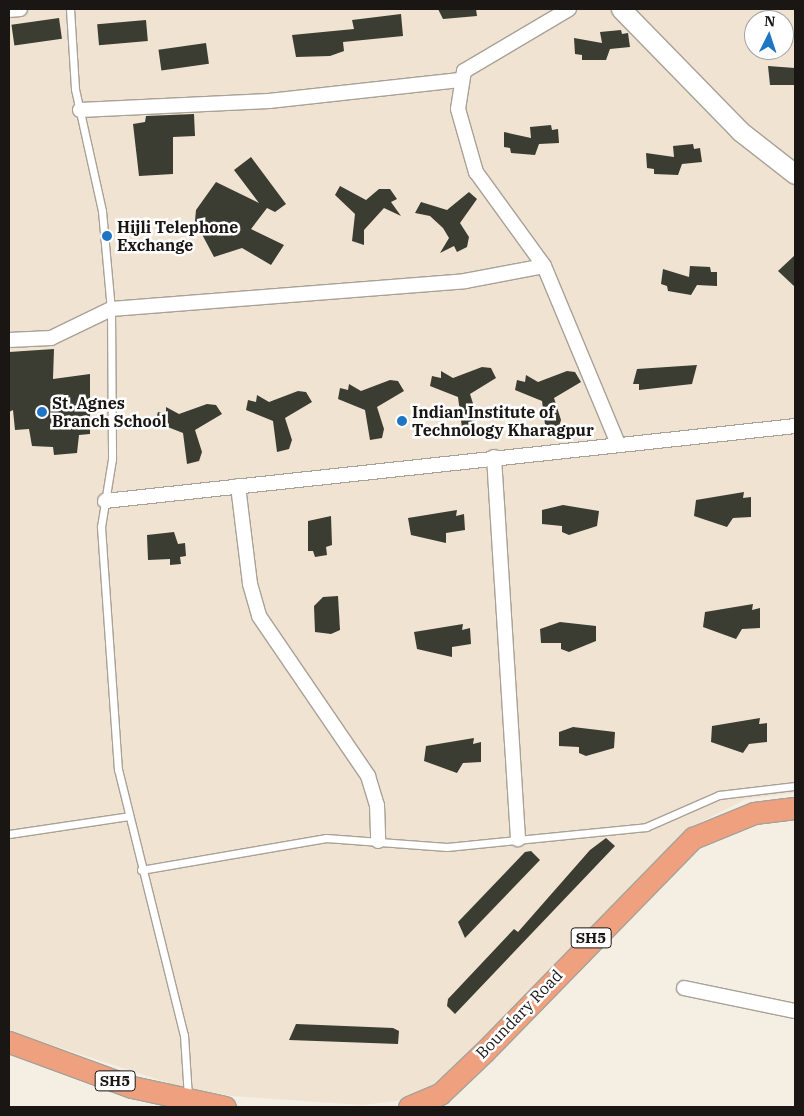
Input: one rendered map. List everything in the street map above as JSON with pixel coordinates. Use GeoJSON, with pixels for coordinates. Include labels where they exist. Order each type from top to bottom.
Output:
{"type":"FeatureCollection","features":[{"type":"Feature","properties":{"kind":"main road","name":"Boundary Road"},"geometry":{"type":"LineString","coordinates":[[409,1107],[440,1094],[485,1052],[693,838],[754,813],[795,808]]}},
{"type":"Feature","properties":{"kind":"main road","name":"SH5"},"geometry":{"type":"LineString","coordinates":[[9,1042],[132,1087],[188,1105],[225,1107]]}},
{"type":"Feature","properties":{"kind":"street"},"geometry":{"type":"LineString","coordinates":[[9,10],[20,9]]}},
{"type":"Feature","properties":{"kind":"street"},"geometry":{"type":"LineString","coordinates":[[569,9],[472,64],[460,80],[458,109],[476,172],[544,266],[618,444]]}},
{"type":"Feature","properties":{"kind":"street"},"geometry":{"type":"LineString","coordinates":[[621,9],[740,131],[795,173]]}},
{"type":"Feature","properties":{"kind":"street"},"geometry":{"type":"LineString","coordinates":[[80,110],[269,101],[460,80]]}},
{"type":"Feature","properties":{"kind":"street"},"geometry":{"type":"LineString","coordinates":[[9,340],[51,338],[111,309],[465,281],[544,266]]}},
{"type":"Feature","properties":{"kind":"street"},"geometry":{"type":"LineString","coordinates":[[105,501],[494,457],[795,426]]}},
{"type":"Feature","properties":{"kind":"street"},"geometry":{"type":"LineString","coordinates":[[494,457],[518,839]]}},
{"type":"Feature","properties":{"kind":"street"},"geometry":{"type":"LineString","coordinates":[[238,486],[250,584],[259,616],[368,776],[377,806],[378,842]]}},
{"type":"Feature","properties":{"kind":"street"},"geometry":{"type":"LineString","coordinates":[[684,988],[795,1012]]}},
{"type":"Feature","properties":{"kind":"lane"},"geometry":{"type":"LineString","coordinates":[[70,9],[80,110],[102,211],[111,309],[112,459],[101,527],[108,655],[118,769],[141,870],[184,1035],[188,1105]]}},
{"type":"Feature","properties":{"kind":"lane"},"geometry":{"type":"LineString","coordinates":[[141,870],[326,838],[425,848],[646,826],[719,795],[795,786]]}},
{"type":"Feature","properties":{"kind":"lane"},"geometry":{"type":"LineString","coordinates":[[9,834],[129,816]]}},
{"type":"Feature","properties":{"kind":"shaded area","name":"Indian Institute of Technology Kharagpur"},"geometry":{"type":"Polygon","coordinates":[[[9,9],[795,9],[795,793],[746,799],[691,827],[451,1074],[411,1099],[363,1105],[232,1096],[178,1086],[9,1031],[9,9]]]}},
{"type":"Feature","properties":{"kind":"building"},"geometry":{"type":"Polygon","coordinates":[[[438,9],[476,9],[477,16],[443,19],[438,9]]]}},
{"type":"Feature","properties":{"kind":"building"},"geometry":{"type":"Polygon","coordinates":[[[401,14],[403,36],[343,42],[344,51],[330,56],[296,57],[292,35],[354,29],[352,20],[401,14]]]}},
{"type":"Feature","properties":{"kind":"building"},"geometry":{"type":"Polygon","coordinates":[[[59,18],[62,39],[14,45],[11,25],[59,18]]]}},
{"type":"Feature","properties":{"kind":"building"},"geometry":{"type":"Polygon","coordinates":[[[146,20],[148,41],[99,45],[97,24],[146,20]]]}},
{"type":"Feature","properties":{"kind":"building"},"geometry":{"type":"Polygon","coordinates":[[[621,30],[622,34],[628,33],[630,47],[610,49],[606,60],[582,60],[582,55],[575,54],[574,38],[602,43],[600,32],[621,30]]]}},
{"type":"Feature","properties":{"kind":"building"},"geometry":{"type":"Polygon","coordinates":[[[206,43],[209,64],[161,70],[158,50],[206,43]]]}},
{"type":"Feature","properties":{"kind":"building"},"geometry":{"type":"Polygon","coordinates":[[[768,66],[795,68],[795,85],[770,85],[768,66]]]}},
{"type":"Feature","properties":{"kind":"building"},"geometry":{"type":"Polygon","coordinates":[[[194,114],[195,136],[173,137],[173,174],[139,176],[133,124],[145,122],[146,116],[194,114]]]}},
{"type":"Feature","properties":{"kind":"building"},"geometry":{"type":"Polygon","coordinates":[[[551,125],[552,130],[558,129],[559,143],[539,144],[535,155],[511,153],[510,148],[504,147],[504,132],[531,138],[530,127],[551,125]]]}},
{"type":"Feature","properties":{"kind":"building"},"geometry":{"type":"Polygon","coordinates":[[[693,144],[694,149],[700,148],[702,162],[682,164],[678,175],[654,174],[654,169],[647,168],[646,153],[674,157],[673,146],[693,144]]]}},
{"type":"Feature","properties":{"kind":"building"},"geometry":{"type":"Polygon","coordinates":[[[251,157],[286,204],[275,212],[267,208],[251,229],[284,245],[271,265],[242,248],[214,257],[195,221],[196,210],[216,182],[259,203],[234,170],[251,157]]]}},
{"type":"Feature","properties":{"kind":"building"},"geometry":{"type":"Polygon","coordinates":[[[340,186],[366,200],[379,189],[390,189],[397,199],[391,202],[401,216],[384,208],[364,230],[364,245],[352,241],[355,214],[335,195],[340,186]]]}},
{"type":"Feature","properties":{"kind":"building"},"geometry":{"type":"Polygon","coordinates":[[[469,192],[477,199],[460,223],[469,237],[467,247],[457,252],[454,246],[440,253],[449,238],[443,228],[430,216],[415,213],[421,202],[447,210],[469,192]]]}},
{"type":"Feature","properties":{"kind":"building"},"geometry":{"type":"Polygon","coordinates":[[[795,255],[795,287],[778,271],[795,255]]]}},
{"type":"Feature","properties":{"kind":"building"},"geometry":{"type":"Polygon","coordinates":[[[690,266],[710,267],[711,272],[717,272],[717,286],[697,285],[691,295],[668,291],[667,286],[661,284],[663,269],[689,277],[690,266]]]}},
{"type":"Feature","properties":{"kind":"building"},"geometry":{"type":"Polygon","coordinates":[[[54,349],[53,379],[90,374],[90,434],[79,435],[77,453],[54,455],[53,447],[32,446],[29,429],[15,430],[13,410],[9,412],[9,352],[54,349]]]}},
{"type":"Feature","properties":{"kind":"building"},"geometry":{"type":"Polygon","coordinates":[[[697,365],[692,384],[639,390],[639,384],[633,384],[637,369],[697,365]]]}},
{"type":"Feature","properties":{"kind":"building"},"geometry":{"type":"Polygon","coordinates":[[[482,367],[491,368],[496,378],[470,394],[477,416],[474,425],[462,428],[458,397],[430,386],[432,376],[441,378],[441,371],[453,378],[482,367]]]}},
{"type":"Feature","properties":{"kind":"building"},"geometry":{"type":"Polygon","coordinates":[[[567,371],[575,372],[581,382],[554,398],[561,420],[558,429],[546,432],[542,401],[515,390],[517,380],[525,382],[526,375],[538,382],[567,371]]]}},
{"type":"Feature","properties":{"kind":"building"},"geometry":{"type":"Polygon","coordinates":[[[390,380],[398,381],[404,391],[377,407],[384,429],[382,438],[370,440],[365,410],[338,399],[340,388],[348,390],[349,384],[361,391],[390,380]]]}},
{"type":"Feature","properties":{"kind":"building"},"geometry":{"type":"Polygon","coordinates":[[[298,391],[306,392],[312,402],[285,418],[292,440],[289,449],[277,452],[273,421],[246,410],[248,400],[256,402],[257,395],[269,402],[298,391]]]}},
{"type":"Feature","properties":{"kind":"building"},"geometry":{"type":"Polygon","coordinates":[[[207,404],[216,405],[222,414],[195,430],[202,452],[199,461],[187,464],[183,433],[155,422],[158,412],[166,414],[166,407],[179,414],[207,404]]]}},
{"type":"Feature","properties":{"kind":"building"},"geometry":{"type":"Polygon","coordinates":[[[744,492],[743,498],[751,497],[751,517],[733,518],[727,527],[694,516],[696,500],[744,492]]]}},
{"type":"Feature","properties":{"kind":"building"},"geometry":{"type":"Polygon","coordinates":[[[563,505],[599,511],[597,526],[569,535],[562,532],[562,526],[542,524],[542,510],[563,505]]]}},
{"type":"Feature","properties":{"kind":"building"},"geometry":{"type":"Polygon","coordinates":[[[457,510],[456,516],[464,514],[465,530],[446,533],[446,543],[411,535],[408,518],[457,510]]]}},
{"type":"Feature","properties":{"kind":"building"},"geometry":{"type":"Polygon","coordinates":[[[331,516],[332,545],[326,547],[327,555],[315,557],[313,551],[308,551],[308,521],[331,516]]]}},
{"type":"Feature","properties":{"kind":"building"},"geometry":{"type":"Polygon","coordinates":[[[174,532],[178,544],[185,543],[186,556],[180,557],[181,564],[170,565],[170,559],[148,560],[147,535],[174,532]]]}},
{"type":"Feature","properties":{"kind":"building"},"geometry":{"type":"Polygon","coordinates":[[[338,596],[340,630],[331,634],[315,632],[314,606],[323,597],[338,596]]]}},
{"type":"Feature","properties":{"kind":"building"},"geometry":{"type":"Polygon","coordinates":[[[753,604],[752,610],[760,608],[760,628],[742,629],[736,639],[703,627],[705,612],[753,604]]]}},
{"type":"Feature","properties":{"kind":"building"},"geometry":{"type":"Polygon","coordinates":[[[560,622],[596,626],[596,641],[569,652],[561,649],[561,643],[541,643],[540,629],[560,622]]]}},
{"type":"Feature","properties":{"kind":"building"},"geometry":{"type":"Polygon","coordinates":[[[463,624],[462,630],[470,628],[471,644],[452,647],[452,657],[417,649],[414,632],[463,624]]]}},
{"type":"Feature","properties":{"kind":"building"},"geometry":{"type":"Polygon","coordinates":[[[760,718],[759,724],[767,723],[767,742],[749,744],[743,753],[711,742],[712,726],[760,718]]]}},
{"type":"Feature","properties":{"kind":"building"},"geometry":{"type":"Polygon","coordinates":[[[573,727],[615,732],[614,748],[586,756],[579,753],[579,747],[559,746],[559,732],[573,727]]]}},
{"type":"Feature","properties":{"kind":"building"},"geometry":{"type":"Polygon","coordinates":[[[474,738],[473,744],[481,742],[481,762],[463,763],[457,773],[424,761],[426,746],[474,738]]]}},
{"type":"Feature","properties":{"kind":"building"},"geometry":{"type":"Polygon","coordinates":[[[606,838],[615,846],[455,1014],[447,1006],[448,999],[514,929],[518,932],[590,850],[606,838]]]}},
{"type":"Feature","properties":{"kind":"building"},"geometry":{"type":"Polygon","coordinates":[[[531,851],[540,860],[465,938],[458,922],[525,852],[531,851]]]}},
{"type":"Feature","properties":{"kind":"building"},"geometry":{"type":"Polygon","coordinates":[[[296,1024],[393,1028],[399,1031],[398,1044],[289,1040],[296,1024]]]}},
{"type":"Feature","properties":{"kind":"place","name":"Hijli Telephone Exchange"},"geometry":{"type":"Point","coordinates":[107,236]}},
{"type":"Feature","properties":{"kind":"place","name":"St. Agnes Branch School"},"geometry":{"type":"Point","coordinates":[42,412]}},
{"type":"Feature","properties":{"kind":"place","name":"Indian Institute of Technology Kharagpur"},"geometry":{"type":"Point","coordinates":[402,421]}}]}
